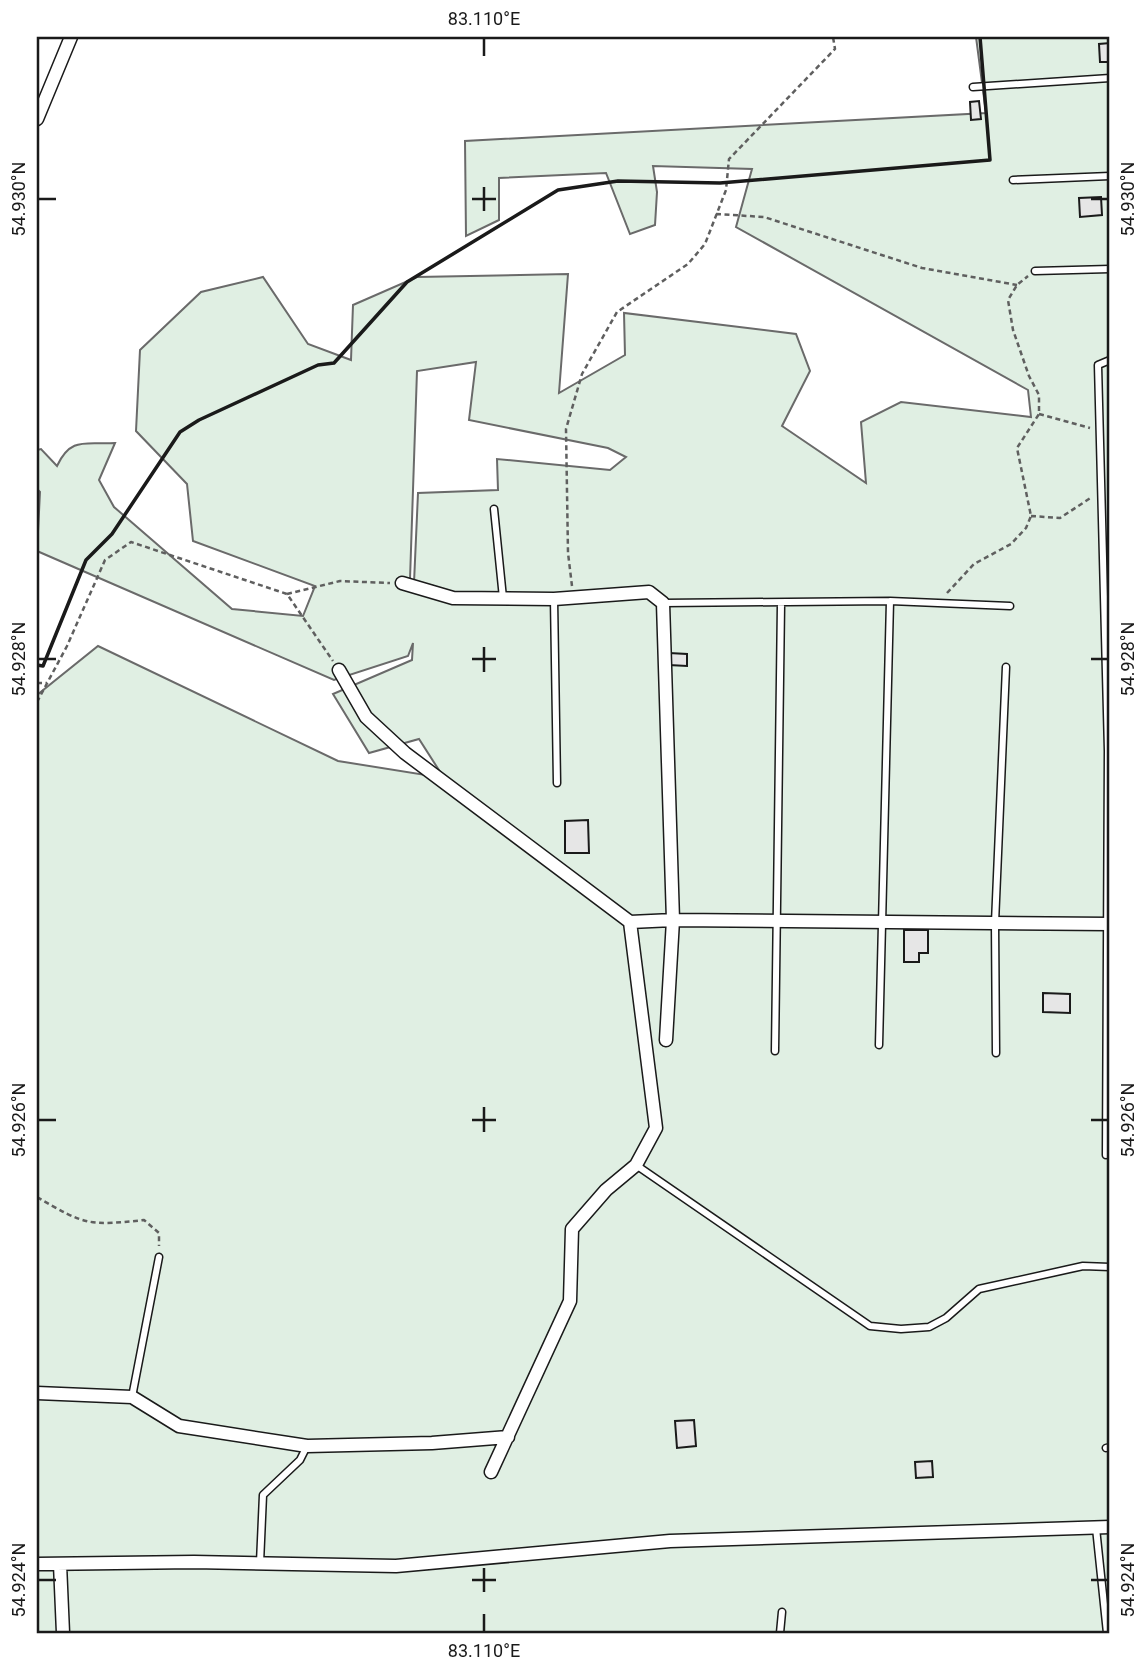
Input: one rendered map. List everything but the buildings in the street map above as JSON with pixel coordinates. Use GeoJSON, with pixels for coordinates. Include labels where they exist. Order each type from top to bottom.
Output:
{"type":"FeatureCollection","features":[{"type":"Feature","properties":{"kind":"street"},"geometry":{"type":"LineString","coordinates":[[37,119],[71,37]]}},
{"type":"Feature","properties":{"kind":"street"},"geometry":{"type":"LineString","coordinates":[[402,583],[453,598],[554,599],[649,592],[663,603],[673,920],[666,1040]]}},
{"type":"Feature","properties":{"kind":"street"},"geometry":{"type":"LineString","coordinates":[[340,670],[366,717],[405,754],[630,922],[673,920],[1108,924]]}},
{"type":"Feature","properties":{"kind":"street"},"geometry":{"type":"LineString","coordinates":[[491,1472],[570,1301],[572,1229],[606,1190],[636,1166],[656,1128],[630,922]]}},
{"type":"Feature","properties":{"kind":"street"},"geometry":{"type":"LineString","coordinates":[[37,1393],[132,1397],[180,1426],[307,1446],[432,1443],[508,1437]]}},
{"type":"Feature","properties":{"kind":"street"},"geometry":{"type":"LineString","coordinates":[[37,1564],[260,1563],[396,1566],[670,1541],[1110,1527]]}},
{"type":"Feature","properties":{"kind":"street"},"geometry":{"type":"LineString","coordinates":[[60,1564],[63,1633]]}},
{"type":"Feature","properties":{"kind":"lane"},"geometry":{"type":"LineString","coordinates":[[973,88],[1110,78]]}},
{"type":"Feature","properties":{"kind":"lane"},"geometry":{"type":"LineString","coordinates":[[1013,180],[1110,176]]}},
{"type":"Feature","properties":{"kind":"lane"},"geometry":{"type":"LineString","coordinates":[[1035,271],[1110,269]]}},
{"type":"Feature","properties":{"kind":"lane"},"geometry":{"type":"LineString","coordinates":[[1106,1155],[1108,751],[1098,365],[1110,360]]}},
{"type":"Feature","properties":{"kind":"lane"},"geometry":{"type":"LineString","coordinates":[[494,509],[503,598]]}},
{"type":"Feature","properties":{"kind":"lane"},"geometry":{"type":"LineString","coordinates":[[554,599],[557,783]]}},
{"type":"Feature","properties":{"kind":"lane"},"geometry":{"type":"LineString","coordinates":[[879,1045],[890,601]]}},
{"type":"Feature","properties":{"kind":"lane"},"geometry":{"type":"LineString","coordinates":[[663,603],[890,601],[1010,606]]}},
{"type":"Feature","properties":{"kind":"lane"},"geometry":{"type":"LineString","coordinates":[[775,1051],[779,921],[781,604]]}},
{"type":"Feature","properties":{"kind":"lane"},"geometry":{"type":"LineString","coordinates":[[996,1053],[995,923],[1006,667]]}},
{"type":"Feature","properties":{"kind":"lane"},"geometry":{"type":"LineString","coordinates":[[636,1166],[870,1326],[901,1329],[929,1327],[946,1318],[979,1289],[1083,1266],[1110,1267]]}},
{"type":"Feature","properties":{"kind":"lane"},"geometry":{"type":"LineString","coordinates":[[132,1397],[159,1257]]}},
{"type":"Feature","properties":{"kind":"lane"},"geometry":{"type":"LineString","coordinates":[[260,1563],[264,1495],[300,1460],[307,1446]]}},
{"type":"Feature","properties":{"kind":"lane"},"geometry":{"type":"LineString","coordinates":[[1096,1528],[1107,1633]]}},
{"type":"Feature","properties":{"kind":"lane"},"geometry":{"type":"LineString","coordinates":[[780,1633],[782,1612]]}},
{"type":"Feature","properties":{"kind":"path"},"geometry":{"type":"LineString","coordinates":[[573,596],[568,554],[566,429],[582,374],[617,312],[688,264],[705,243],[726,190],[729,159],[835,49],[833,37]]}},
{"type":"Feature","properties":{"kind":"path"},"geometry":{"type":"LineString","coordinates":[[716,214],[764,217],[922,268],[1017,285]]}},
{"type":"Feature","properties":{"kind":"path"},"geometry":{"type":"LineString","coordinates":[[932,603],[955,588],[974,564],[1011,544],[1026,528],[1031,516],[1017,448],[1039,414],[1040,395],[1029,376],[1013,330],[1008,300],[1017,285],[1035,271]]}},
{"type":"Feature","properties":{"kind":"path"},"geometry":{"type":"LineString","coordinates":[[1039,414],[1099,430]]}},
{"type":"Feature","properties":{"kind":"path"},"geometry":{"type":"LineString","coordinates":[[1031,516],[1060,518],[1101,491]]}},
{"type":"Feature","properties":{"kind":"path"},"geometry":{"type":"LineString","coordinates":[[37,702],[67,646],[105,560],[131,542],[287,594],[340,581],[402,583]]}},
{"type":"Feature","properties":{"kind":"path"},"geometry":{"type":"LineString","coordinates":[[287,594],[340,670]]}},
{"type":"Feature","properties":{"kind":"path"},"geometry":{"type":"LineString","coordinates":[[37,683],[47,683]]}},
{"type":"Feature","properties":{"kind":"path"},"geometry":{"type":"LineString","coordinates":[[37,1197],[79,1222],[102,1225],[145,1220],[159,1233],[159,1257]]}},
{"type":"Feature","properties":{"kind":"green space"},"geometry":{"type":"Polygon","coordinates":[[[976,37],[1110,37],[1110,1633],[37,1633],[37,695],[98,646],[338,761],[444,778],[419,739],[369,753],[333,694],[412,660],[413,643],[408,656],[334,680],[37,551],[40,492],[37,489],[37,450],[41,449],[57,466],[62,456],[74,446],[115,443],[99,480],[114,507],[232,609],[303,616],[315,586],[193,541],[187,484],[136,431],[140,350],[201,292],[263,277],[308,344],[351,360],[353,305],[417,277],[568,274],[559,393],[625,355],[624,313],[796,334],[810,371],[782,426],[866,483],[861,422],[901,402],[1031,417],[1028,390],[736,227],[752,169],[653,166],[657,192],[655,225],[630,234],[606,173],[499,178],[499,220],[466,236],[465,141],[986,113],[976,37]],[[476,362],[417,371],[410,579],[414,583],[418,493],[498,490],[497,459],[610,470],[626,457],[608,448],[469,420],[476,362]]]}},
{"type":"Feature","properties":{"kind":"wall"},"geometry":{"type":"LineString","coordinates":[[37,665],[43,666],[86,560],[112,534],[180,432],[199,420],[318,365],[334,363],[407,282],[558,190],[618,181],[720,183],[990,160],[980,37]]}}]}
